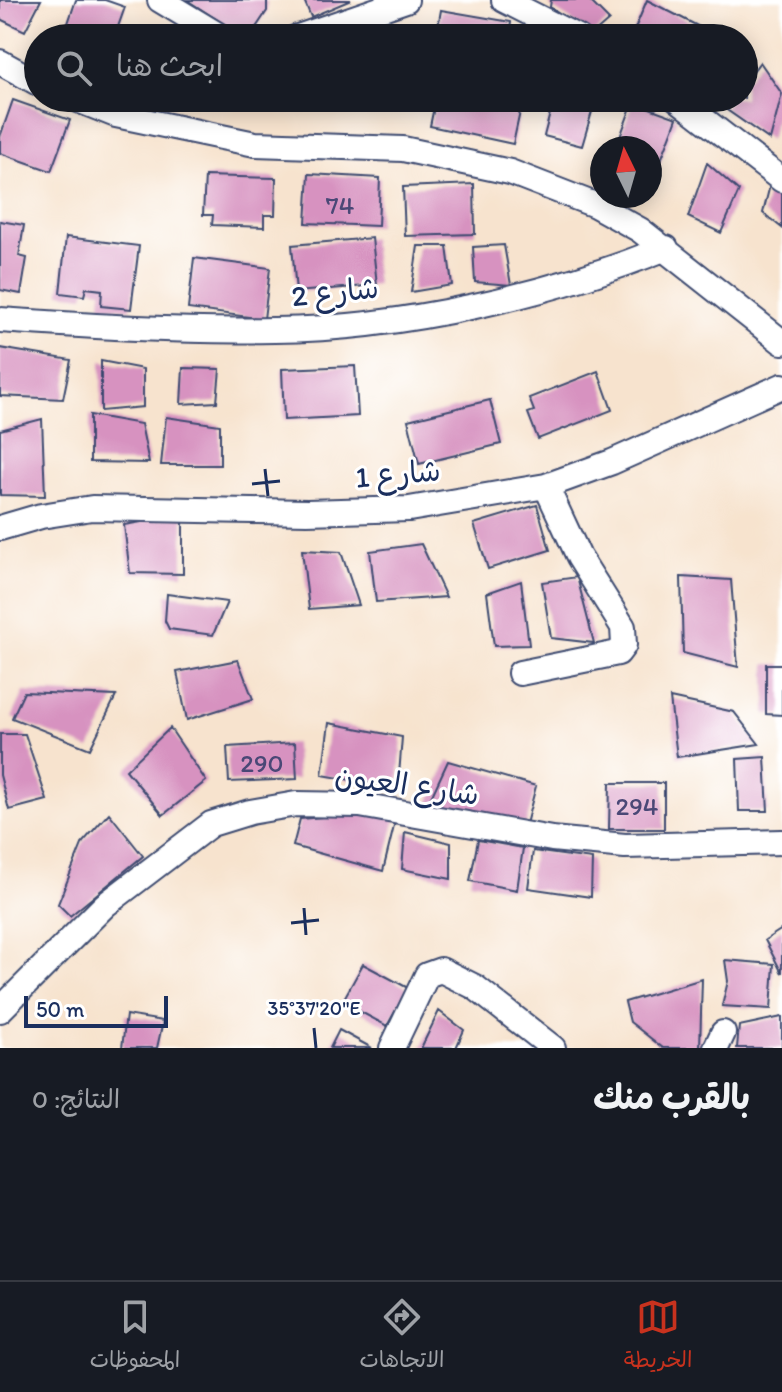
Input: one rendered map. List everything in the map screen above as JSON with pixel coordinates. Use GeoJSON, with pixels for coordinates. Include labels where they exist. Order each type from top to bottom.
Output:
{"type":"FeatureCollection","features":[{"type":"Feature","properties":{"kind":"street"},"geometry":{"type":"LineString","coordinates":[[160,0],[200,24]]}},
{"type":"Feature","properties":{"kind":"street"},"geometry":{"type":"LineString","coordinates":[[336,24],[406,0]]}},
{"type":"Feature","properties":{"kind":"street"},"geometry":{"type":"LineString","coordinates":[[504,0],[551,24]]}},
{"type":"Feature","properties":{"kind":"street"},"geometry":{"type":"LineString","coordinates":[[0,62],[24,75]]}},
{"type":"Feature","properties":{"kind":"street"},"geometry":{"type":"LineString","coordinates":[[116,112],[153,124],[255,144],[403,149],[510,172],[595,205],[666,248],[782,342]]}},
{"type":"Feature","properties":{"kind":"street"},"geometry":{"type":"LineString","coordinates":[[694,112],[782,180]]}},
{"type":"Feature","properties":{"kind":"street","name":"شارع 2"},"geometry":{"type":"LineString","coordinates":[[0,320],[276,330],[391,319],[477,306],[615,268],[666,248]]}},
{"type":"Feature","properties":{"kind":"street","name":"شارع 1"},"geometry":{"type":"LineString","coordinates":[[0,528],[41,516],[92,508],[307,512],[409,509],[546,486],[612,462],[782,386]]}},
{"type":"Feature","properties":{"kind":"street"},"geometry":{"type":"LineString","coordinates":[[520,673],[618,653],[624,645],[623,627],[579,557],[546,486]]}},
{"type":"Feature","properties":{"kind":"street","name":"شارع العيون"},"geometry":{"type":"LineString","coordinates":[[0,1010],[105,905],[211,824],[250,812],[296,804],[360,805],[552,839],[625,846],[782,842]]}},
{"type":"Feature","properties":{"kind":"street"},"geometry":{"type":"LineString","coordinates":[[392,1048],[427,975],[441,970],[475,987],[553,1048]]}},
{"type":"Feature","properties":{"kind":"building"},"geometry":{"type":"Polygon","coordinates":[[[0,0],[41,0],[29,24],[24,24],[24,31],[0,19],[0,0]]]}},
{"type":"Feature","properties":{"kind":"building"},"geometry":{"type":"Polygon","coordinates":[[[76,0],[105,0],[125,7],[119,24],[68,24],[76,0]]]}},
{"type":"Feature","properties":{"kind":"building"},"geometry":{"type":"Polygon","coordinates":[[[187,0],[267,0],[267,11],[258,24],[224,24],[187,0]]]}},
{"type":"Feature","properties":{"kind":"building"},"geometry":{"type":"Polygon","coordinates":[[[304,0],[351,0],[311,17],[304,0]]]}},
{"type":"Feature","properties":{"kind":"building"},"geometry":{"type":"Polygon","coordinates":[[[551,0],[589,0],[609,20],[604,24],[577,24],[550,7],[551,0]]]}},
{"type":"Feature","properties":{"kind":"building"},"geometry":{"type":"Polygon","coordinates":[[[647,0],[694,24],[637,24],[647,0]]]}},
{"type":"Feature","properties":{"kind":"building"},"geometry":{"type":"Polygon","coordinates":[[[441,10],[511,22],[511,24],[438,24],[441,10]]]}},
{"type":"Feature","properties":{"kind":"building"},"geometry":{"type":"Polygon","coordinates":[[[760,62],[782,94],[770,140],[730,112],[758,112],[760,62]]]}},
{"type":"Feature","properties":{"kind":"building"},"geometry":{"type":"Polygon","coordinates":[[[13,100],[24,104],[24,112],[47,112],[70,120],[51,171],[0,153],[0,137],[13,100]]]}},
{"type":"Feature","properties":{"kind":"building"},"geometry":{"type":"Polygon","coordinates":[[[433,112],[520,112],[513,144],[430,126],[433,112]]]}},
{"type":"Feature","properties":{"kind":"building"},"geometry":{"type":"Polygon","coordinates":[[[550,112],[592,112],[582,146],[544,136],[550,112]]]}},
{"type":"Feature","properties":{"kind":"building"},"geometry":{"type":"Polygon","coordinates":[[[629,112],[660,112],[677,118],[662,157],[662,136],[620,136],[629,112]]]}},
{"type":"Feature","properties":{"kind":"building"},"geometry":{"type":"Polygon","coordinates":[[[707,163],[739,191],[721,233],[688,217],[707,163]]]}},
{"type":"Feature","properties":{"kind":"building"},"geometry":{"type":"Polygon","coordinates":[[[309,174],[380,178],[378,226],[306,223],[309,174]]]}},
{"type":"Feature","properties":{"kind":"building"},"geometry":{"type":"Polygon","coordinates":[[[205,176],[276,178],[275,215],[264,215],[264,227],[212,225],[213,215],[203,215],[205,176]]]}},
{"type":"Feature","properties":{"kind":"building"},"geometry":{"type":"Polygon","coordinates":[[[771,181],[782,187],[782,228],[763,213],[771,181]]]}},
{"type":"Feature","properties":{"kind":"building"},"geometry":{"type":"Polygon","coordinates":[[[474,184],[475,234],[405,236],[403,187],[474,184]]]}},
{"type":"Feature","properties":{"kind":"building"},"geometry":{"type":"Polygon","coordinates":[[[0,221],[24,225],[19,256],[27,258],[21,294],[0,290],[0,221]]]}},
{"type":"Feature","properties":{"kind":"building"},"geometry":{"type":"Polygon","coordinates":[[[66,237],[139,246],[131,309],[101,306],[102,290],[86,288],[84,296],[60,293],[66,237]]]}},
{"type":"Feature","properties":{"kind":"building"},"geometry":{"type":"Polygon","coordinates":[[[372,238],[377,285],[296,292],[292,245],[372,238]]]}},
{"type":"Feature","properties":{"kind":"building"},"geometry":{"type":"Polygon","coordinates":[[[504,245],[511,285],[475,282],[473,247],[504,245]]]}},
{"type":"Feature","properties":{"kind":"building"},"geometry":{"type":"Polygon","coordinates":[[[418,246],[447,246],[452,285],[411,292],[418,246]]]}},
{"type":"Feature","properties":{"kind":"building"},"geometry":{"type":"Polygon","coordinates":[[[194,258],[270,268],[264,319],[188,309],[194,258]]]}},
{"type":"Feature","properties":{"kind":"building"},"geometry":{"type":"Polygon","coordinates":[[[0,348],[71,360],[63,399],[0,396],[0,348]]]}},
{"type":"Feature","properties":{"kind":"building"},"geometry":{"type":"Polygon","coordinates":[[[101,361],[143,369],[143,407],[101,411],[101,361]]]}},
{"type":"Feature","properties":{"kind":"building"},"geometry":{"type":"Polygon","coordinates":[[[355,366],[358,416],[284,420],[282,369],[355,366]]]}},
{"type":"Feature","properties":{"kind":"building"},"geometry":{"type":"Polygon","coordinates":[[[183,368],[220,369],[217,402],[181,404],[183,368]]]}},
{"type":"Feature","properties":{"kind":"building"},"geometry":{"type":"Polygon","coordinates":[[[598,371],[612,410],[538,439],[528,413],[534,411],[529,398],[598,371]]]}},
{"type":"Feature","properties":{"kind":"building"},"geometry":{"type":"Polygon","coordinates":[[[490,400],[501,444],[419,464],[408,420],[490,400]]]}},
{"type":"Feature","properties":{"kind":"building"},"geometry":{"type":"Polygon","coordinates":[[[90,415],[141,424],[149,463],[90,462],[90,415]]]}},
{"type":"Feature","properties":{"kind":"building"},"geometry":{"type":"Polygon","coordinates":[[[166,417],[220,425],[220,465],[161,465],[166,417]]]}},
{"type":"Feature","properties":{"kind":"building"},"geometry":{"type":"Polygon","coordinates":[[[42,419],[45,496],[0,495],[0,430],[42,419]]]}},
{"type":"Feature","properties":{"kind":"building"},"geometry":{"type":"Polygon","coordinates":[[[537,505],[550,550],[488,569],[474,524],[537,505]]]}},
{"type":"Feature","properties":{"kind":"building"},"geometry":{"type":"Polygon","coordinates":[[[183,515],[183,574],[130,573],[124,525],[183,515]]]}},
{"type":"Feature","properties":{"kind":"building"},"geometry":{"type":"Polygon","coordinates":[[[421,544],[446,597],[376,602],[370,551],[421,544]]]}},
{"type":"Feature","properties":{"kind":"building"},"geometry":{"type":"Polygon","coordinates":[[[302,550],[341,552],[359,605],[309,609],[302,550]]]}},
{"type":"Feature","properties":{"kind":"building"},"geometry":{"type":"Polygon","coordinates":[[[577,577],[594,643],[551,638],[542,582],[577,577]]]}},
{"type":"Feature","properties":{"kind":"building"},"geometry":{"type":"Polygon","coordinates":[[[681,577],[731,580],[738,667],[683,653],[681,577]]]}},
{"type":"Feature","properties":{"kind":"building"},"geometry":{"type":"Polygon","coordinates":[[[521,581],[529,645],[494,646],[487,593],[521,581]]]}},
{"type":"Feature","properties":{"kind":"building"},"geometry":{"type":"Polygon","coordinates":[[[167,594],[227,602],[213,635],[169,629],[165,621],[167,594]]]}},
{"type":"Feature","properties":{"kind":"building"},"geometry":{"type":"Polygon","coordinates":[[[238,660],[253,699],[187,720],[177,672],[238,660]]]}},
{"type":"Feature","properties":{"kind":"building"},"geometry":{"type":"Polygon","coordinates":[[[766,664],[782,664],[782,715],[766,714],[766,664]]]}},
{"type":"Feature","properties":{"kind":"building"},"geometry":{"type":"Polygon","coordinates":[[[24,692],[116,696],[90,749],[12,718],[24,692]]]}},
{"type":"Feature","properties":{"kind":"building"},"geometry":{"type":"Polygon","coordinates":[[[670,698],[734,712],[759,744],[677,757],[670,698]]]}},
{"type":"Feature","properties":{"kind":"building"},"geometry":{"type":"Polygon","coordinates":[[[329,723],[402,737],[398,788],[322,775],[329,723]]]}},
{"type":"Feature","properties":{"kind":"building"},"geometry":{"type":"Polygon","coordinates":[[[170,728],[206,781],[163,815],[126,770],[170,728]]]}},
{"type":"Feature","properties":{"kind":"building"},"geometry":{"type":"Polygon","coordinates":[[[0,734],[25,734],[47,800],[9,810],[0,775],[0,734]]]}},
{"type":"Feature","properties":{"kind":"building"},"geometry":{"type":"Polygon","coordinates":[[[295,743],[297,779],[229,782],[227,747],[295,743]]]}},
{"type":"Feature","properties":{"kind":"building"},"geometry":{"type":"Polygon","coordinates":[[[765,757],[768,811],[739,811],[737,759],[765,757]]]}},
{"type":"Feature","properties":{"kind":"building"},"geometry":{"type":"Polygon","coordinates":[[[448,761],[536,786],[526,824],[428,804],[448,761]]]}},
{"type":"Feature","properties":{"kind":"building"},"geometry":{"type":"Polygon","coordinates":[[[610,783],[664,783],[664,829],[609,829],[610,783]]]}},
{"type":"Feature","properties":{"kind":"building"},"geometry":{"type":"Polygon","coordinates":[[[109,813],[143,856],[70,916],[58,904],[83,842],[109,813]]]}},
{"type":"Feature","properties":{"kind":"building"},"geometry":{"type":"Polygon","coordinates":[[[369,813],[396,818],[383,871],[293,846],[300,819],[369,813]]]}},
{"type":"Feature","properties":{"kind":"building"},"geometry":{"type":"Polygon","coordinates":[[[405,832],[451,843],[451,879],[402,869],[405,832]]]}},
{"type":"Feature","properties":{"kind":"building"},"geometry":{"type":"Polygon","coordinates":[[[478,840],[523,848],[517,890],[470,881],[478,840]]]}},
{"type":"Feature","properties":{"kind":"building"},"geometry":{"type":"Polygon","coordinates":[[[533,851],[592,859],[591,897],[528,888],[533,851]]]}},
{"type":"Feature","properties":{"kind":"building"},"geometry":{"type":"Polygon","coordinates":[[[782,929],[782,973],[765,940],[782,929]]]}},
{"type":"Feature","properties":{"kind":"building"},"geometry":{"type":"Polygon","coordinates":[[[725,960],[774,964],[771,1009],[722,1006],[728,981],[725,960]]]}},
{"type":"Feature","properties":{"kind":"building"},"geometry":{"type":"Polygon","coordinates":[[[363,964],[408,988],[387,1026],[342,1002],[363,964]]]}},
{"type":"Feature","properties":{"kind":"building"},"geometry":{"type":"Polygon","coordinates":[[[702,979],[700,1048],[663,1048],[630,1022],[625,1002],[702,979]]]}},
{"type":"Feature","properties":{"kind":"building"},"geometry":{"type":"Polygon","coordinates":[[[439,1011],[464,1030],[456,1048],[421,1048],[439,1011]]]}},
{"type":"Feature","properties":{"kind":"building"},"geometry":{"type":"Polygon","coordinates":[[[126,1015],[163,1021],[157,1048],[122,1048],[126,1015]]]}},
{"type":"Feature","properties":{"kind":"building"},"geometry":{"type":"Polygon","coordinates":[[[782,1017],[782,1048],[737,1048],[739,1026],[782,1017]]]}},
{"type":"Feature","properties":{"kind":"building"},"geometry":{"type":"Polygon","coordinates":[[[339,1030],[372,1048],[330,1048],[339,1030]]]}}]}
